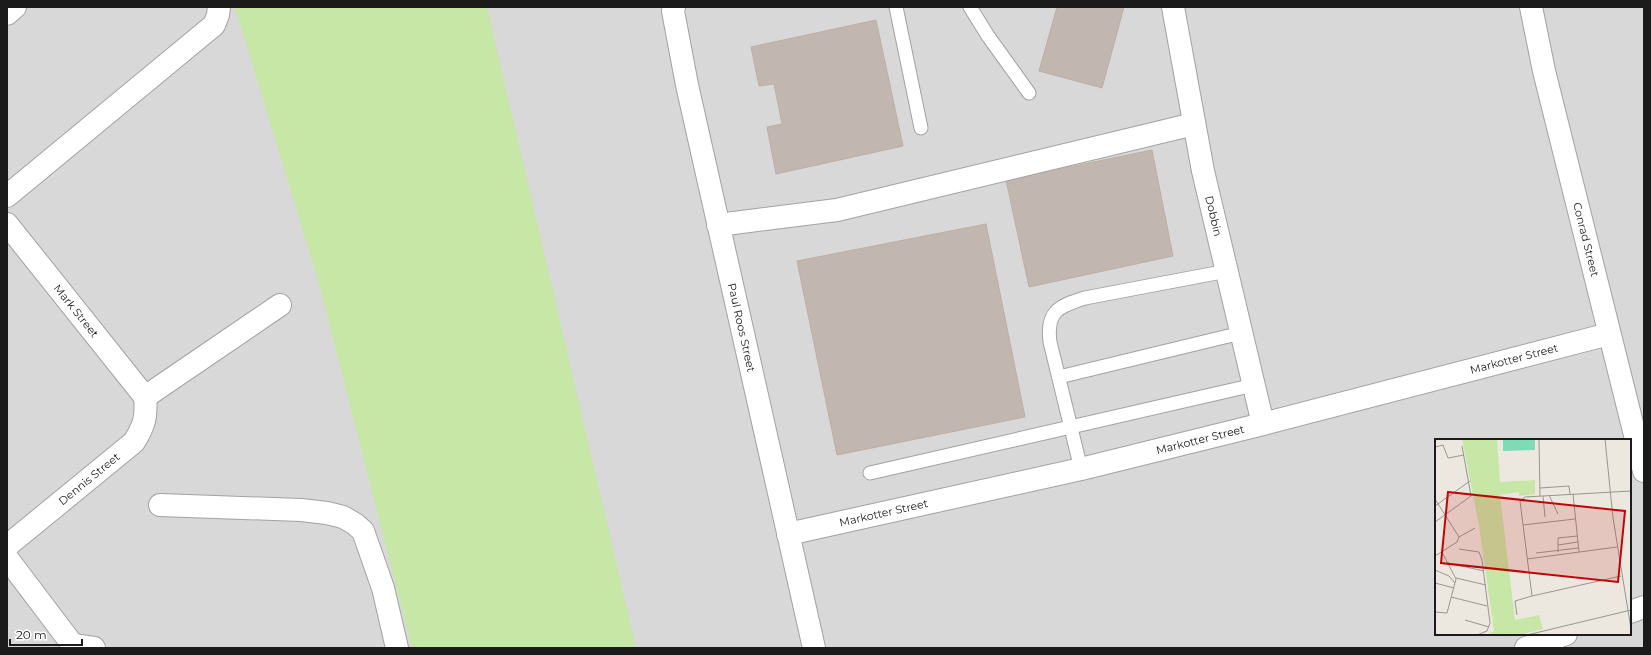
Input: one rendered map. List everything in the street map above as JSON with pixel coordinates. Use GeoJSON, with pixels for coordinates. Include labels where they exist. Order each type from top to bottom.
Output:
{"type":"FeatureCollection","features":[{"type":"Feature","properties":{"kind":"street"},"geometry":{"type":"LineString","coordinates":[[7,14],[15,7]]}},
{"type":"Feature","properties":{"kind":"street"},"geometry":{"type":"LineString","coordinates":[[7,196],[214,25],[219,7]]}},
{"type":"Feature","properties":{"kind":"street","name":"Paul Roos Street"},"geometry":{"type":"LineString","coordinates":[[674,7],[673,11],[687,85],[814,648]]}},
{"type":"Feature","properties":{"kind":"street","name":"Dobbin"},"geometry":{"type":"LineString","coordinates":[[1173,7],[1203,171],[1263,424]]}},
{"type":"Feature","properties":{"kind":"street","name":"Conrad Street"},"geometry":{"type":"LineString","coordinates":[[1531,7],[1544,71],[1644,471]]}},
{"type":"Feature","properties":{"kind":"street"},"geometry":{"type":"LineString","coordinates":[[718,225],[770,217],[837,210],[1194,124]]}},
{"type":"Feature","properties":{"kind":"street","name":"Mark Street"},"geometry":{"type":"LineString","coordinates":[[7,224],[145,397]]}},
{"type":"Feature","properties":{"kind":"street"},"geometry":{"type":"LineString","coordinates":[[145,397],[280,305]]}},
{"type":"Feature","properties":{"kind":"street","name":"Markotter Street"},"geometry":{"type":"LineString","coordinates":[[788,534],[1081,469],[1263,424],[1609,334]]}},
{"type":"Feature","properties":{"kind":"street","name":"Dennis Street"},"geometry":{"type":"LineString","coordinates":[[7,546],[134,442],[142,429],[146,412],[145,397]]}},
{"type":"Feature","properties":{"kind":"street"},"geometry":{"type":"LineString","coordinates":[[160,505],[301,510],[327,513],[343,517],[355,524],[363,532],[380,581],[397,648]]}},
{"type":"Feature","properties":{"kind":"street"},"geometry":{"type":"LineString","coordinates":[[7,558],[74,647],[94,648]]}},
{"type":"Feature","properties":{"kind":"street"},"geometry":{"type":"LineString","coordinates":[[1631,612],[1644,607]]}},
{"type":"Feature","properties":{"kind":"street"},"geometry":{"type":"LineString","coordinates":[[1526,648],[1563,635]]}},
{"type":"Feature","properties":{"kind":"lane"},"geometry":{"type":"LineString","coordinates":[[896,7],[920,128]]}},
{"type":"Feature","properties":{"kind":"lane"},"geometry":{"type":"LineString","coordinates":[[970,7],[988,36],[1029,93]]}},
{"type":"Feature","properties":{"kind":"lane"},"geometry":{"type":"LineString","coordinates":[[1081,469],[1048,330],[1056,310],[1066,304],[1085,298],[1227,271]]}},
{"type":"Feature","properties":{"kind":"lane"},"geometry":{"type":"LineString","coordinates":[[1059,377],[1242,333]]}},
{"type":"Feature","properties":{"kind":"lane"},"geometry":{"type":"LineString","coordinates":[[870,473],[1254,385]]}},
{"type":"Feature","properties":{"kind":"shaded area"},"geometry":{"type":"Polygon","coordinates":[[[7,7],[1644,7],[1644,648],[7,648],[7,7]]]}},
{"type":"Feature","properties":{"kind":"green space"},"geometry":{"type":"Polygon","coordinates":[[[235,7],[487,7],[636,648],[412,648],[318,280],[235,7]]]}},
{"type":"Feature","properties":{"kind":"building"},"geometry":{"type":"Polygon","coordinates":[[[1057,7],[1124,7],[1102,88],[1039,71],[1057,7]]]}},
{"type":"Feature","properties":{"kind":"building"},"geometry":{"type":"Polygon","coordinates":[[[876,20],[903,146],[776,174],[767,127],[782,124],[774,84],[759,86],[751,47],[876,20]]]}},
{"type":"Feature","properties":{"kind":"building"},"geometry":{"type":"Polygon","coordinates":[[[1152,150],[1173,256],[1029,287],[1006,180],[1152,150]]]}},
{"type":"Feature","properties":{"kind":"building"},"geometry":{"type":"Polygon","coordinates":[[[986,224],[1025,417],[837,455],[797,261],[986,224]]]}}]}
